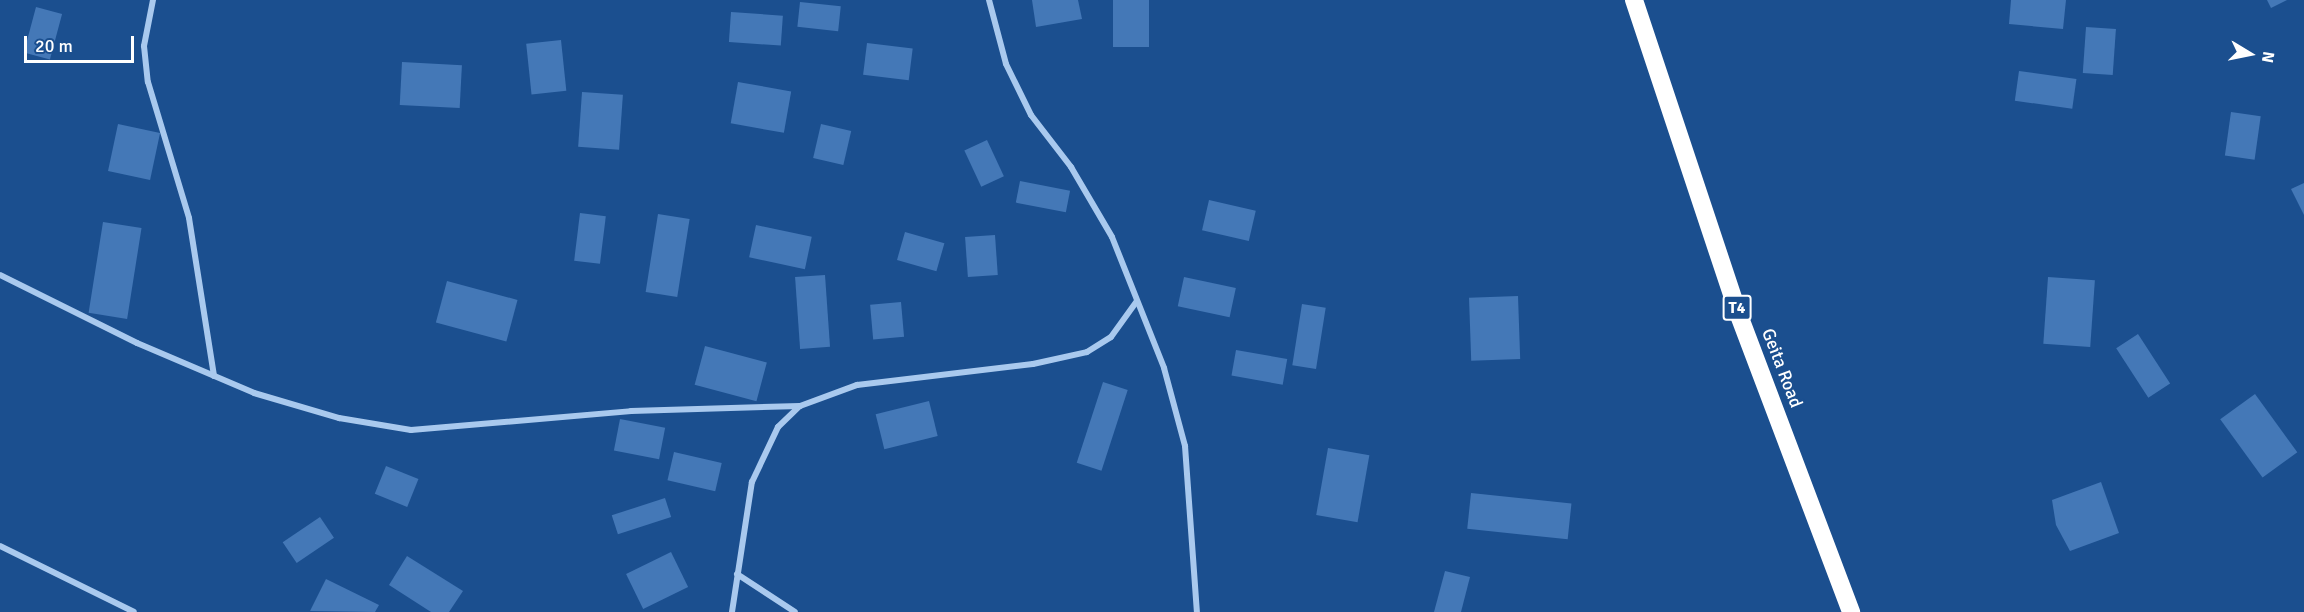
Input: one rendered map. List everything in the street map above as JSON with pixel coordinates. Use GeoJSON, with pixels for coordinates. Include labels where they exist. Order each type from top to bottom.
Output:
{"type":"FeatureCollection","features":[{"type":"Feature","properties":{"kind":"highway","name":"Geita Road"},"geometry":{"type":"LineString","coordinates":[[1634,0],[1737,310],[1851,612]]}},
{"type":"Feature","properties":{"kind":"street"},"geometry":{"type":"LineString","coordinates":[[153,0],[144,46],[148,82],[189,218],[214,376]]}},
{"type":"Feature","properties":{"kind":"street"},"geometry":{"type":"LineString","coordinates":[[989,0],[1011,74],[1031,115],[1071,167],[1112,237],[1164,368],[1185,446],[1197,612]]}},
{"type":"Feature","properties":{"kind":"street"},"geometry":{"type":"LineString","coordinates":[[0,275],[137,344],[254,393],[339,418],[411,430],[632,411],[800,406],[857,385],[1032,364],[1087,352],[1111,337],[1137,301]]}},
{"type":"Feature","properties":{"kind":"street"},"geometry":{"type":"LineString","coordinates":[[732,612],[752,482],[778,427],[800,406]]}},
{"type":"Feature","properties":{"kind":"street"},"geometry":{"type":"LineString","coordinates":[[0,546],[134,612]]}},
{"type":"Feature","properties":{"kind":"street"},"geometry":{"type":"LineString","coordinates":[[737,574],[795,612]]}},
{"type":"Feature","properties":{"kind":"building"},"geometry":{"type":"Polygon","coordinates":[[[1032,0],[1078,0],[1082,19],[1036,27],[1032,0]]]}},
{"type":"Feature","properties":{"kind":"building"},"geometry":{"type":"Polygon","coordinates":[[[1113,0],[1149,0],[1149,47],[1113,47],[1113,0]]]}},
{"type":"Feature","properties":{"kind":"building"},"geometry":{"type":"Polygon","coordinates":[[[2011,0],[2066,0],[2063,29],[2009,24],[2011,0]]]}},
{"type":"Feature","properties":{"kind":"building"},"geometry":{"type":"Polygon","coordinates":[[[2267,0],[2287,0],[2271,8],[2267,0]]]}},
{"type":"Feature","properties":{"kind":"building"},"geometry":{"type":"Polygon","coordinates":[[[800,2],[841,6],[838,31],[797,27],[800,2]]]}},
{"type":"Feature","properties":{"kind":"building"},"geometry":{"type":"Polygon","coordinates":[[[36,7],[62,14],[50,59],[24,52],[36,7]]]}},
{"type":"Feature","properties":{"kind":"building"},"geometry":{"type":"Polygon","coordinates":[[[731,12],[783,16],[781,46],[729,42],[731,12]]]}},
{"type":"Feature","properties":{"kind":"building"},"geometry":{"type":"Polygon","coordinates":[[[2086,27],[2116,29],[2113,75],[2083,73],[2086,27]]]}},
{"type":"Feature","properties":{"kind":"building"},"geometry":{"type":"Polygon","coordinates":[[[561,40],[566,91],[532,94],[526,44],[561,40]]]}},
{"type":"Feature","properties":{"kind":"building"},"geometry":{"type":"Polygon","coordinates":[[[867,43],[913,49],[909,80],[863,75],[867,43]]]}},
{"type":"Feature","properties":{"kind":"building"},"geometry":{"type":"Polygon","coordinates":[[[402,62],[462,65],[460,108],[400,105],[402,62]]]}},
{"type":"Feature","properties":{"kind":"building"},"geometry":{"type":"Polygon","coordinates":[[[2019,71],[2076,79],[2072,109],[2015,101],[2019,71]]]}},
{"type":"Feature","properties":{"kind":"building"},"geometry":{"type":"Polygon","coordinates":[[[738,82],[791,91],[784,133],[731,123],[738,82]]]}},
{"type":"Feature","properties":{"kind":"building"},"geometry":{"type":"Polygon","coordinates":[[[582,92],[623,95],[619,150],[578,147],[582,92]]]}},
{"type":"Feature","properties":{"kind":"building"},"geometry":{"type":"Polygon","coordinates":[[[2231,112],[2261,116],[2255,160],[2225,156],[2231,112]]]}},
{"type":"Feature","properties":{"kind":"building"},"geometry":{"type":"Polygon","coordinates":[[[118,124],[160,133],[150,180],[108,171],[118,124]]]}},
{"type":"Feature","properties":{"kind":"building"},"geometry":{"type":"Polygon","coordinates":[[[821,124],[851,131],[843,165],[813,158],[821,124]]]}},
{"type":"Feature","properties":{"kind":"building"},"geometry":{"type":"Polygon","coordinates":[[[987,140],[1004,176],[981,187],[964,151],[987,140]]]}},
{"type":"Feature","properties":{"kind":"building"},"geometry":{"type":"Polygon","coordinates":[[[1020,181],[1070,191],[1066,212],[1016,203],[1020,181]]]}},
{"type":"Feature","properties":{"kind":"building"},"geometry":{"type":"Polygon","coordinates":[[[2304,183],[2304,215],[2291,189],[2304,183]]]}},
{"type":"Feature","properties":{"kind":"building"},"geometry":{"type":"Polygon","coordinates":[[[1209,200],[1256,211],[1249,241],[1202,230],[1209,200]]]}},
{"type":"Feature","properties":{"kind":"building"},"geometry":{"type":"Polygon","coordinates":[[[580,213],[606,216],[600,264],[574,261],[580,213]]]}},
{"type":"Feature","properties":{"kind":"building"},"geometry":{"type":"Polygon","coordinates":[[[658,214],[690,219],[677,297],[646,292],[658,214]]]}},
{"type":"Feature","properties":{"kind":"building"},"geometry":{"type":"Polygon","coordinates":[[[103,222],[142,228],[127,319],[89,313],[103,222]]]}},
{"type":"Feature","properties":{"kind":"building"},"geometry":{"type":"Polygon","coordinates":[[[756,225],[812,237],[805,269],[749,257],[756,225]]]}},
{"type":"Feature","properties":{"kind":"building"},"geometry":{"type":"Polygon","coordinates":[[[905,232],[944,243],[936,271],[897,260],[905,232]]]}},
{"type":"Feature","properties":{"kind":"building"},"geometry":{"type":"Polygon","coordinates":[[[995,235],[998,275],[968,277],[965,237],[995,235]]]}},
{"type":"Feature","properties":{"kind":"building"},"geometry":{"type":"Polygon","coordinates":[[[825,275],[830,347],[800,349],[795,277],[825,275]]]}},
{"type":"Feature","properties":{"kind":"building"},"geometry":{"type":"Polygon","coordinates":[[[1184,277],[1236,288],[1230,317],[1178,306],[1184,277]]]}},
{"type":"Feature","properties":{"kind":"building"},"geometry":{"type":"Polygon","coordinates":[[[2048,277],[2095,280],[2090,347],[2043,344],[2048,277]]]}},
{"type":"Feature","properties":{"kind":"building"},"geometry":{"type":"Polygon","coordinates":[[[447,281],[518,300],[506,341],[436,323],[447,281]]]}},
{"type":"Feature","properties":{"kind":"building"},"geometry":{"type":"Polygon","coordinates":[[[1518,296],[1520,359],[1471,361],[1469,298],[1518,296]]]}},
{"type":"Feature","properties":{"kind":"building"},"geometry":{"type":"Polygon","coordinates":[[[901,302],[904,337],[873,340],[870,305],[901,302]]]}},
{"type":"Feature","properties":{"kind":"building"},"geometry":{"type":"Polygon","coordinates":[[[1302,304],[1326,308],[1316,369],[1292,365],[1302,304]]]}},
{"type":"Feature","properties":{"kind":"building"},"geometry":{"type":"Polygon","coordinates":[[[2138,334],[2170,383],[2148,398],[2116,348],[2138,334]]]}},
{"type":"Feature","properties":{"kind":"building"},"geometry":{"type":"Polygon","coordinates":[[[705,346],[767,363],[756,401],[695,385],[705,346]]]}},
{"type":"Feature","properties":{"kind":"building"},"geometry":{"type":"Polygon","coordinates":[[[1236,350],[1287,359],[1283,385],[1231,376],[1236,350]]]}},
{"type":"Feature","properties":{"kind":"building"},"geometry":{"type":"Polygon","coordinates":[[[1103,382],[1128,390],[1101,471],[1077,463],[1103,382]]]}},
{"type":"Feature","properties":{"kind":"building"},"geometry":{"type":"Polygon","coordinates":[[[2255,394],[2297,452],[2263,478],[2220,419],[2255,394]]]}},
{"type":"Feature","properties":{"kind":"building"},"geometry":{"type":"Polygon","coordinates":[[[929,401],[938,436],[884,449],[876,414],[929,401]]]}},
{"type":"Feature","properties":{"kind":"building"},"geometry":{"type":"Polygon","coordinates":[[[620,419],[665,428],[659,459],[614,450],[620,419]]]}},
{"type":"Feature","properties":{"kind":"building"},"geometry":{"type":"Polygon","coordinates":[[[1328,448],[1369,455],[1358,522],[1316,515],[1328,448]]]}},
{"type":"Feature","properties":{"kind":"building"},"geometry":{"type":"Polygon","coordinates":[[[674,452],[722,463],[715,491],[667,480],[674,452]]]}},
{"type":"Feature","properties":{"kind":"building"},"geometry":{"type":"Polygon","coordinates":[[[386,466],[418,479],[407,507],[375,494],[386,466]]]}},
{"type":"Feature","properties":{"kind":"building"},"geometry":{"type":"Polygon","coordinates":[[[2101,482],[2119,533],[2070,551],[2056,525],[2052,500],[2101,482]]]}},
{"type":"Feature","properties":{"kind":"building"},"geometry":{"type":"Polygon","coordinates":[[[1471,493],[1571,504],[1568,539],[1467,529],[1471,493]]]}},
{"type":"Feature","properties":{"kind":"building"},"geometry":{"type":"Polygon","coordinates":[[[665,498],[671,517],[618,534],[612,515],[665,498]]]}},
{"type":"Feature","properties":{"kind":"building"},"geometry":{"type":"Polygon","coordinates":[[[320,517],[334,538],[297,563],[283,542],[320,517]]]}},
{"type":"Feature","properties":{"kind":"building"},"geometry":{"type":"Polygon","coordinates":[[[671,552],[688,587],[643,609],[626,574],[671,552]]]}},
{"type":"Feature","properties":{"kind":"building"},"geometry":{"type":"Polygon","coordinates":[[[407,556],[463,591],[449,612],[431,612],[389,585],[407,556]]]}},
{"type":"Feature","properties":{"kind":"building"},"geometry":{"type":"Polygon","coordinates":[[[1445,571],[1470,577],[1461,612],[1434,612],[1445,571]]]}},
{"type":"Feature","properties":{"kind":"building"},"geometry":{"type":"Polygon","coordinates":[[[326,579],[379,605],[375,612],[310,611],[326,579]]]}}]}
